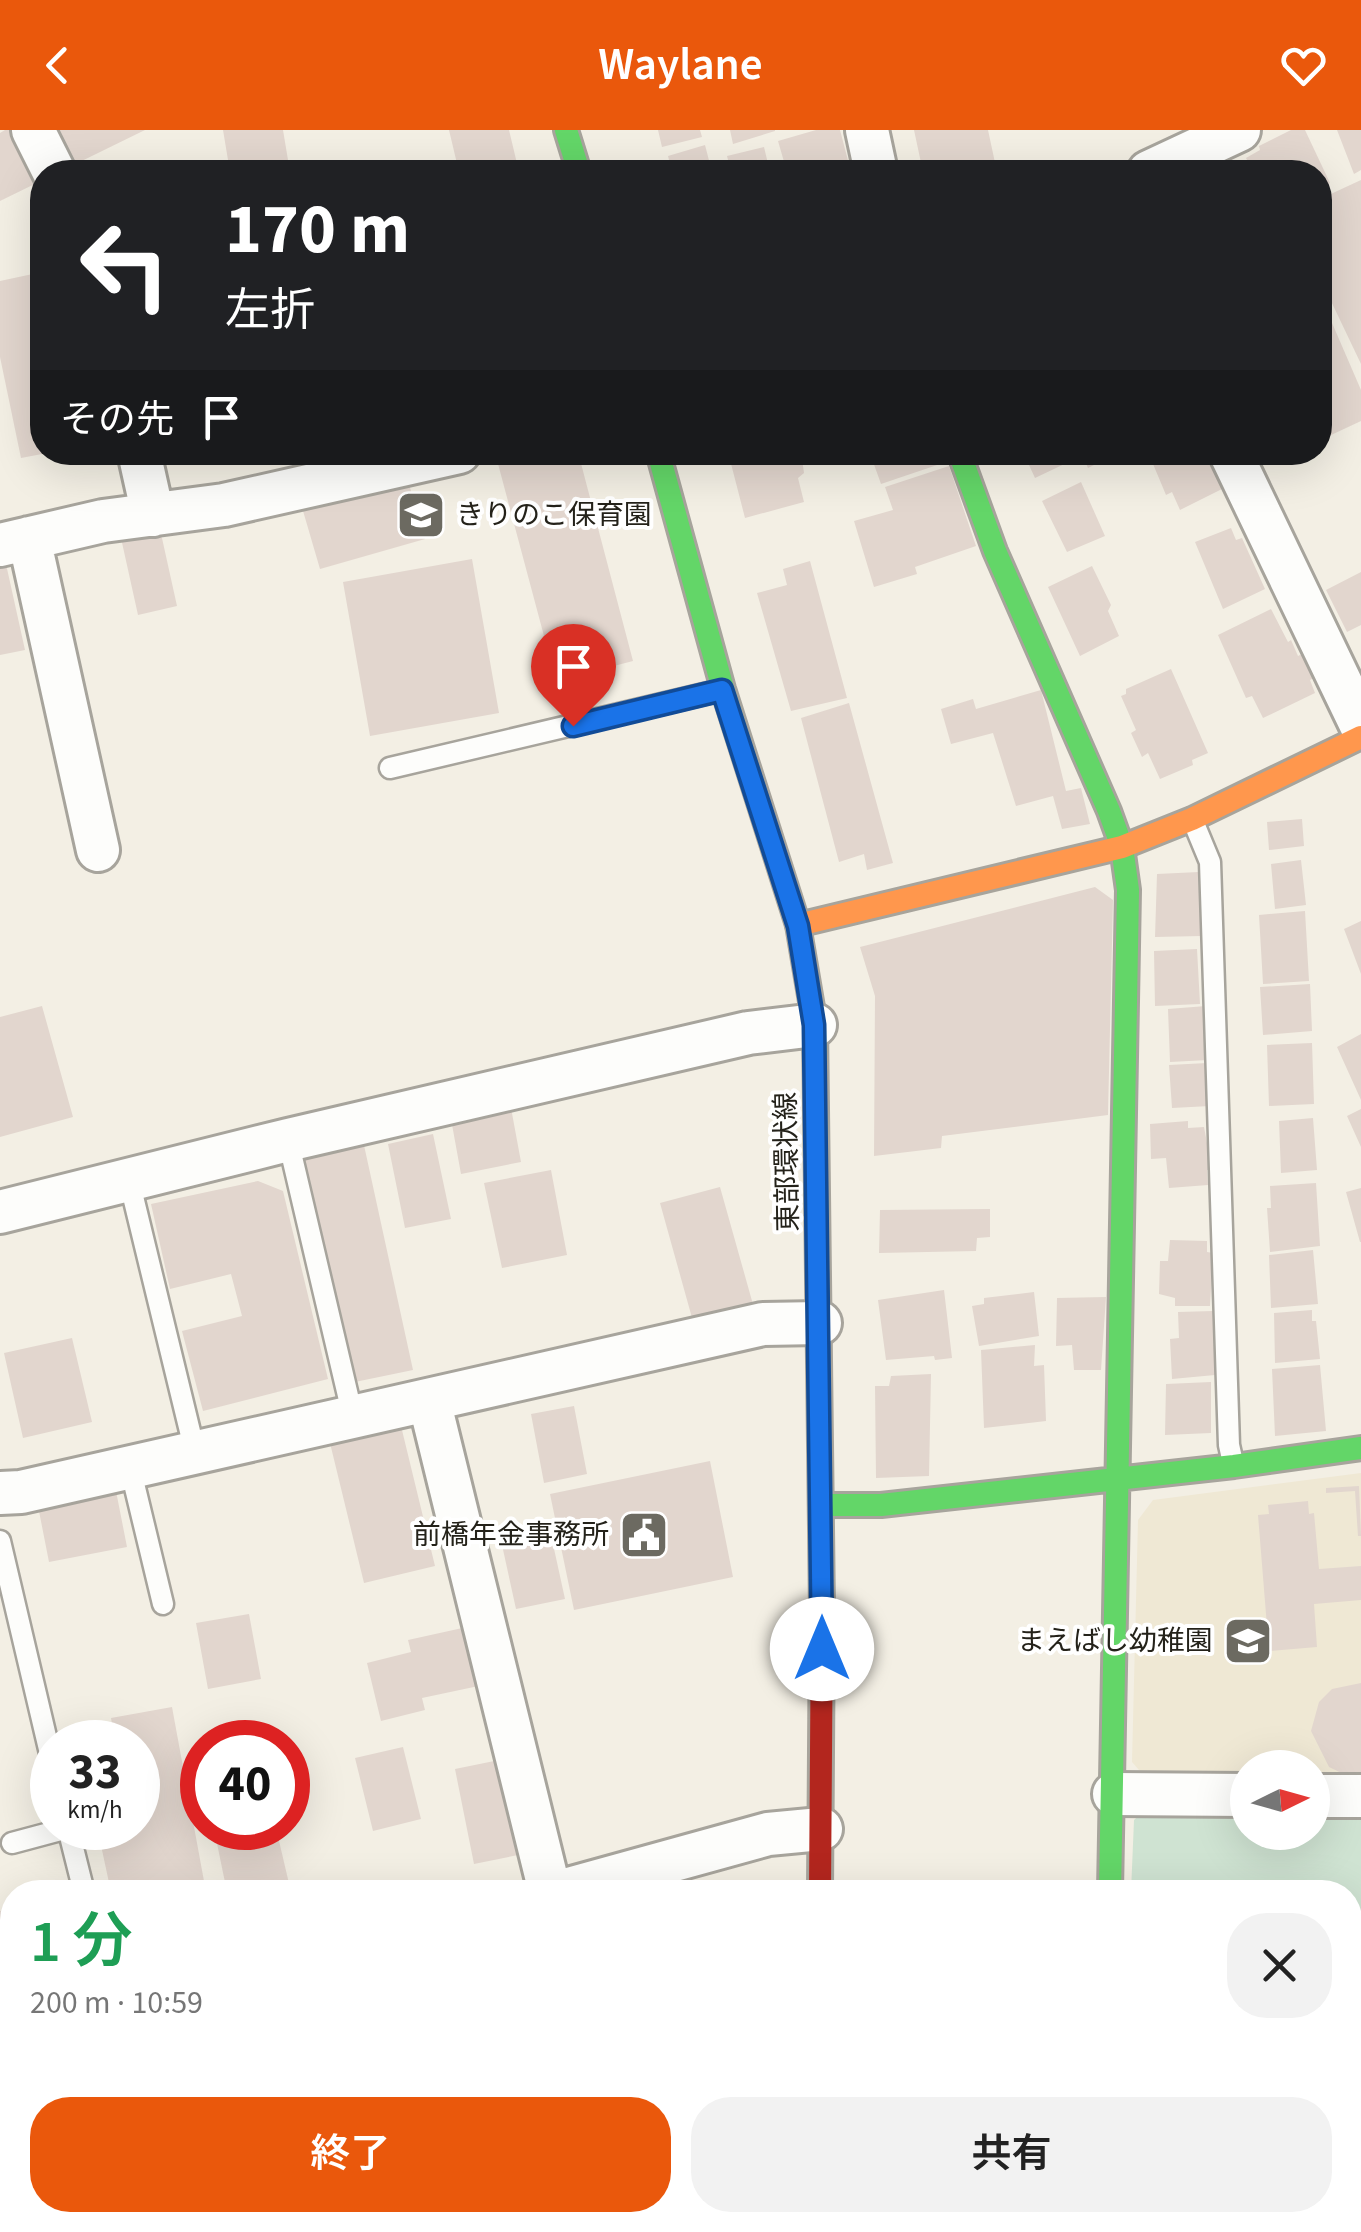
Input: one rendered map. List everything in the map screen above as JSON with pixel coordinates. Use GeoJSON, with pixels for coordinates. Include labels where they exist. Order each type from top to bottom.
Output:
{"type":"FeatureCollection","features":[{"type":"Feature","properties":{"kind":"street"},"geometry":{"type":"LineString","coordinates":[[33,130],[48,160]]}},
{"type":"Feature","properties":{"kind":"street"},"geometry":{"type":"LineString","coordinates":[[566,130],[575,160]]}},
{"type":"Feature","properties":{"kind":"street"},"geometry":{"type":"LineString","coordinates":[[866,130],[873,160]]}},
{"type":"Feature","properties":{"kind":"street"},"geometry":{"type":"LineString","coordinates":[[1175,160],[1239,130]]}},
{"type":"Feature","properties":{"kind":"street"},"geometry":{"type":"LineString","coordinates":[[142,465],[153,515]]}},
{"type":"Feature","properties":{"kind":"street"},"geometry":{"type":"LineString","coordinates":[[98,850],[14,541],[103,521],[224,506],[402,465]]}},
{"type":"Feature","properties":{"kind":"street","name":"東部環状線"},"geometry":{"type":"LineString","coordinates":[[661,465],[722,690],[798,926],[814,1025],[822,1506],[820,1880]]}},
{"type":"Feature","properties":{"kind":"street"},"geometry":{"type":"LineString","coordinates":[[964,465],[994,551],[1109,810],[1122,846],[1128,890],[1110,1880]]}},
{"type":"Feature","properties":{"kind":"street"},"geometry":{"type":"LineString","coordinates":[[1236,465],[1361,725]]}},
{"type":"Feature","properties":{"kind":"street"},"geometry":{"type":"LineString","coordinates":[[798,926],[1122,846],[1192,819],[1361,736]]}},
{"type":"Feature","properties":{"kind":"street"},"geometry":{"type":"LineString","coordinates":[[0,1212],[748,1033],[814,1025]]}},
{"type":"Feature","properties":{"kind":"street"},"geometry":{"type":"LineString","coordinates":[[0,1493],[21,1492],[763,1324],[820,1322]]}},
{"type":"Feature","properties":{"kind":"street"},"geometry":{"type":"LineString","coordinates":[[429,1400],[547,1880]]}},
{"type":"Feature","properties":{"kind":"street"},"geometry":{"type":"LineString","coordinates":[[822,1506],[881,1505],[1361,1448]]}},
{"type":"Feature","properties":{"kind":"street"},"geometry":{"type":"LineString","coordinates":[[1114,1794],[1230,1795]]}},
{"type":"Feature","properties":{"kind":"street"},"geometry":{"type":"LineString","coordinates":[[1330,1796],[1361,1796]]}},
{"type":"Feature","properties":{"kind":"street"},"geometry":{"type":"LineString","coordinates":[[601,1880],[768,1834],[821,1829]]}},
{"type":"Feature","properties":{"kind":"lane"},"geometry":{"type":"LineString","coordinates":[[390,768],[722,690]]}},
{"type":"Feature","properties":{"kind":"lane"},"geometry":{"type":"LineString","coordinates":[[1192,819],[1210,862],[1229,1445],[1234,1466]]}},
{"type":"Feature","properties":{"kind":"lane"},"geometry":{"type":"LineString","coordinates":[[288,1140],[353,1416]]}},
{"type":"Feature","properties":{"kind":"lane"},"geometry":{"type":"LineString","coordinates":[[128,1180],[195,1452]]}},
{"type":"Feature","properties":{"kind":"lane"},"geometry":{"type":"LineString","coordinates":[[130,1467],[162,1604]]}},
{"type":"Feature","properties":{"kind":"lane"},"geometry":{"type":"LineString","coordinates":[[0,1541],[42,1720]]}},
{"type":"Feature","properties":{"kind":"lane"},"geometry":{"type":"LineString","coordinates":[[12,1844],[30,1839]]}},
{"type":"Feature","properties":{"kind":"lane"},"geometry":{"type":"LineString","coordinates":[[74,1850],[81,1880]]}},
{"type":"Feature","properties":{"kind":"shaded area","name":"まえばし幼稚園"},"geometry":{"type":"Polygon","coordinates":[[[1361,1473],[1361,1783],[1330,1782],[1330,1750],[1230,1750],[1230,1780],[1146,1778],[1132,1762],[1138,1520],[1153,1500],[1361,1473]]]}},
{"type":"Feature","properties":{"kind":"green space"},"geometry":{"type":"Polygon","coordinates":[[[1150,1805],[1230,1806],[1230,1850],[1330,1850],[1330,1807],[1361,1807],[1361,1880],[1132,1880],[1134,1820],[1150,1805]]]}},
{"type":"Feature","properties":{"kind":"building"},"geometry":{"type":"Polygon","coordinates":[[[145,130],[84,160],[30,160],[30,186],[0,201],[0,133],[145,130]]]}},
{"type":"Feature","properties":{"kind":"building"},"geometry":{"type":"Polygon","coordinates":[[[223,130],[283,130],[288,160],[228,160],[223,130]]]}},
{"type":"Feature","properties":{"kind":"building"},"geometry":{"type":"Polygon","coordinates":[[[449,130],[509,130],[516,160],[456,160],[449,130]]]}},
{"type":"Feature","properties":{"kind":"building"},"geometry":{"type":"Polygon","coordinates":[[[658,130],[700,130],[702,137],[662,147],[658,130]]]}},
{"type":"Feature","properties":{"kind":"building"},"geometry":{"type":"Polygon","coordinates":[[[730,130],[775,130],[775,131],[733,144],[730,130]]]}},
{"type":"Feature","properties":{"kind":"building"},"geometry":{"type":"Polygon","coordinates":[[[816,130],[840,130],[848,160],[784,160],[778,141],[816,130]]]}},
{"type":"Feature","properties":{"kind":"building"},"geometry":{"type":"Polygon","coordinates":[[[914,130],[988,130],[994,160],[920,160],[914,130]]]}},
{"type":"Feature","properties":{"kind":"building"},"geometry":{"type":"Polygon","coordinates":[[[1291,130],[1305,130],[1319,160],[1247,160],[1260,150],[1259,146],[1291,130]]]}},
{"type":"Feature","properties":{"kind":"building"},"geometry":{"type":"Polygon","coordinates":[[[1337,130],[1361,130],[1361,170],[1354,174],[1337,130]]]}},
{"type":"Feature","properties":{"kind":"building"},"geometry":{"type":"Polygon","coordinates":[[[705,145],[709,160],[669,160],[668,156],[705,145]]]}},
{"type":"Feature","properties":{"kind":"building"},"geometry":{"type":"Polygon","coordinates":[[[764,147],[767,160],[728,160],[727,156],[764,147]]]}},
{"type":"Feature","properties":{"kind":"building"},"geometry":{"type":"Polygon","coordinates":[[[1361,180],[1361,364],[1332,303],[1332,193],[1361,180]]]}},
{"type":"Feature","properties":{"kind":"building"},"geometry":{"type":"Polygon","coordinates":[[[30,275],[30,456],[21,458],[0,357],[0,281],[30,275]]]}},
{"type":"Feature","properties":{"kind":"building"},"geometry":{"type":"Polygon","coordinates":[[[1332,323],[1361,390],[1361,421],[1332,435],[1332,323]]]}},
{"type":"Feature","properties":{"kind":"building"},"geometry":{"type":"Polygon","coordinates":[[[498,465],[581,465],[633,661],[556,681],[498,465]]]}},
{"type":"Feature","properties":{"kind":"building"},"geometry":{"type":"Polygon","coordinates":[[[731,465],[803,465],[804,473],[798,478],[804,502],[745,518],[731,465]]]}},
{"type":"Feature","properties":{"kind":"building"},"geometry":{"type":"Polygon","coordinates":[[[874,465],[937,465],[881,484],[874,465]]]}},
{"type":"Feature","properties":{"kind":"building"},"geometry":{"type":"Polygon","coordinates":[[[1029,465],[1062,465],[1035,478],[1029,465]]]}},
{"type":"Feature","properties":{"kind":"building"},"geometry":{"type":"Polygon","coordinates":[[[1153,465],[1215,465],[1226,487],[1180,510],[1172,492],[1166,495],[1153,465]]]}},
{"type":"Feature","properties":{"kind":"building"},"geometry":{"type":"Polygon","coordinates":[[[949,466],[976,546],[915,567],[917,574],[874,587],[854,521],[893,510],[885,487],[949,466]]]}},
{"type":"Feature","properties":{"kind":"building"},"geometry":{"type":"Polygon","coordinates":[[[406,474],[425,539],[320,569],[301,504],[406,474]]]}},
{"type":"Feature","properties":{"kind":"building"},"geometry":{"type":"Polygon","coordinates":[[[1081,482],[1105,536],[1067,552],[1042,501],[1081,482]]]}},
{"type":"Feature","properties":{"kind":"building"},"geometry":{"type":"Polygon","coordinates":[[[158,520],[177,606],[138,615],[119,529],[158,520]]]}},
{"type":"Feature","properties":{"kind":"building"},"geometry":{"type":"Polygon","coordinates":[[[1231,528],[1236,540],[1242,538],[1265,589],[1223,609],[1195,542],[1231,528]]]}},
{"type":"Feature","properties":{"kind":"building"},"geometry":{"type":"Polygon","coordinates":[[[472,559],[499,713],[370,736],[343,582],[472,559]]]}},
{"type":"Feature","properties":{"kind":"building"},"geometry":{"type":"Polygon","coordinates":[[[810,561],[847,698],[791,711],[757,593],[787,585],[783,569],[810,561]]]}},
{"type":"Feature","properties":{"kind":"building"},"geometry":{"type":"Polygon","coordinates":[[[6,564],[25,650],[0,655],[0,565],[6,564]]]}},
{"type":"Feature","properties":{"kind":"building"},"geometry":{"type":"Polygon","coordinates":[[[1092,566],[1111,605],[1108,611],[1119,636],[1080,656],[1048,587],[1092,566]]]}},
{"type":"Feature","properties":{"kind":"building"},"geometry":{"type":"Polygon","coordinates":[[[1361,572],[1361,625],[1347,632],[1326,590],[1361,572]]]}},
{"type":"Feature","properties":{"kind":"building"},"geometry":{"type":"Polygon","coordinates":[[[1271,609],[1298,656],[1308,651],[1319,675],[1310,680],[1315,693],[1263,718],[1252,696],[1246,698],[1218,635],[1271,609]]]}},
{"type":"Feature","properties":{"kind":"building"},"geometry":{"type":"Polygon","coordinates":[[[1171,669],[1208,753],[1192,760],[1193,765],[1160,779],[1148,753],[1142,757],[1131,733],[1136,730],[1121,696],[1126,689],[1171,669]]]}},
{"type":"Feature","properties":{"kind":"building"},"geometry":{"type":"Polygon","coordinates":[[[1041,690],[1066,791],[1081,788],[1090,824],[1062,829],[1053,796],[1016,806],[993,733],[951,744],[941,709],[973,699],[976,709],[1041,690]]]}},
{"type":"Feature","properties":{"kind":"building"},"geometry":{"type":"Polygon","coordinates":[[[849,703],[893,863],[867,870],[864,854],[839,862],[801,718],[849,703]]]}},
{"type":"Feature","properties":{"kind":"building"},"geometry":{"type":"Polygon","coordinates":[[[1302,819],[1304,846],[1269,850],[1267,822],[1302,819]]]}},
{"type":"Feature","properties":{"kind":"building"},"geometry":{"type":"Polygon","coordinates":[[[1301,860],[1306,905],[1275,909],[1271,864],[1301,860]]]}},
{"type":"Feature","properties":{"kind":"building"},"geometry":{"type":"Polygon","coordinates":[[[1199,872],[1201,936],[1155,937],[1157,874],[1199,872]]]}},
{"type":"Feature","properties":{"kind":"building"},"geometry":{"type":"Polygon","coordinates":[[[1095,887],[1113,900],[1108,1115],[942,1136],[941,1148],[874,1156],[875,996],[860,947],[1095,887]]]}},
{"type":"Feature","properties":{"kind":"building"},"geometry":{"type":"Polygon","coordinates":[[[1305,911],[1309,981],[1263,984],[1259,915],[1305,911]]]}},
{"type":"Feature","properties":{"kind":"building"},"geometry":{"type":"Polygon","coordinates":[[[1361,921],[1361,974],[1344,929],[1361,921]]]}},
{"type":"Feature","properties":{"kind":"building"},"geometry":{"type":"Polygon","coordinates":[[[1197,949],[1200,1004],[1155,1006],[1154,951],[1197,949]]]}},
{"type":"Feature","properties":{"kind":"building"},"geometry":{"type":"Polygon","coordinates":[[[1310,984],[1312,1031],[1263,1035],[1260,987],[1310,984]]]}},
{"type":"Feature","properties":{"kind":"building"},"geometry":{"type":"Polygon","coordinates":[[[42,1006],[73,1117],[0,1137],[0,1017],[42,1006]]]}},
{"type":"Feature","properties":{"kind":"building"},"geometry":{"type":"Polygon","coordinates":[[[1206,1006],[1208,1060],[1170,1062],[1168,1009],[1206,1006]]]}},
{"type":"Feature","properties":{"kind":"building"},"geometry":{"type":"Polygon","coordinates":[[[1361,1034],[1361,1100],[1337,1047],[1361,1034]]]}},
{"type":"Feature","properties":{"kind":"building"},"geometry":{"type":"Polygon","coordinates":[[[1312,1043],[1314,1104],[1269,1106],[1267,1045],[1312,1043]]]}},
{"type":"Feature","properties":{"kind":"building"},"geometry":{"type":"Polygon","coordinates":[[[1207,1063],[1210,1106],[1172,1108],[1169,1065],[1207,1063]]]}},
{"type":"Feature","properties":{"kind":"building"},"geometry":{"type":"Polygon","coordinates":[[[509,1097],[521,1162],[461,1174],[449,1108],[509,1097]]]}},
{"type":"Feature","properties":{"kind":"building"},"geometry":{"type":"Polygon","coordinates":[[[1361,1109],[1361,1147],[1347,1116],[1361,1109]]]}},
{"type":"Feature","properties":{"kind":"building"},"geometry":{"type":"Polygon","coordinates":[[[1313,1118],[1317,1170],[1281,1173],[1279,1121],[1313,1118]]]}},
{"type":"Feature","properties":{"kind":"building"},"geometry":{"type":"Polygon","coordinates":[[[1188,1121],[1188,1128],[1204,1127],[1212,1170],[1207,1170],[1208,1185],[1169,1188],[1166,1158],[1151,1159],[1150,1124],[1188,1121]]]}},
{"type":"Feature","properties":{"kind":"building"},"geometry":{"type":"Polygon","coordinates":[[[433,1134],[451,1219],[405,1228],[388,1144],[433,1134]]]}},
{"type":"Feature","properties":{"kind":"building"},"geometry":{"type":"Polygon","coordinates":[[[362,1136],[413,1370],[350,1383],[300,1149],[362,1136]]]}},
{"type":"Feature","properties":{"kind":"building"},"geometry":{"type":"Polygon","coordinates":[[[551,1170],[567,1255],[502,1268],[484,1183],[551,1170]]]}},
{"type":"Feature","properties":{"kind":"building"},"geometry":{"type":"Polygon","coordinates":[[[258,1181],[283,1191],[328,1379],[203,1411],[182,1331],[242,1316],[231,1274],[170,1289],[151,1204],[258,1181]]]}},
{"type":"Feature","properties":{"kind":"building"},"geometry":{"type":"Polygon","coordinates":[[[1316,1183],[1320,1246],[1270,1252],[1270,1186],[1316,1183]]]}},
{"type":"Feature","properties":{"kind":"building"},"geometry":{"type":"Polygon","coordinates":[[[720,1187],[754,1308],[694,1325],[660,1203],[720,1187]]]}},
{"type":"Feature","properties":{"kind":"building"},"geometry":{"type":"Polygon","coordinates":[[[1361,1188],[1361,1242],[1360,1242],[1346,1192],[1361,1188]]]}},
{"type":"Feature","properties":{"kind":"building"},"geometry":{"type":"Polygon","coordinates":[[[990,1209],[990,1237],[977,1238],[976,1251],[879,1253],[880,1210],[990,1209]]]}},
{"type":"Feature","properties":{"kind":"building"},"geometry":{"type":"Polygon","coordinates":[[[1170,1240],[1207,1241],[1207,1252],[1213,1253],[1210,1306],[1175,1306],[1175,1298],[1159,1294],[1160,1261],[1168,1261],[1170,1240]]]}},
{"type":"Feature","properties":{"kind":"building"},"geometry":{"type":"Polygon","coordinates":[[[1313,1250],[1318,1304],[1271,1308],[1269,1255],[1313,1250]]]}},
{"type":"Feature","properties":{"kind":"building"},"geometry":{"type":"Polygon","coordinates":[[[944,1290],[952,1358],[886,1360],[878,1300],[944,1290]]]}},
{"type":"Feature","properties":{"kind":"building"},"geometry":{"type":"Polygon","coordinates":[[[1034,1292],[1039,1336],[979,1346],[972,1306],[984,1304],[984,1298],[1034,1292]]]}},
{"type":"Feature","properties":{"kind":"building"},"geometry":{"type":"Polygon","coordinates":[[[1106,1297],[1101,1370],[1074,1370],[1072,1345],[1056,1346],[1057,1298],[1106,1297]]]}},
{"type":"Feature","properties":{"kind":"building"},"geometry":{"type":"Polygon","coordinates":[[[1312,1310],[1320,1359],[1275,1363],[1274,1313],[1312,1310]]]}},
{"type":"Feature","properties":{"kind":"building"},"geometry":{"type":"Polygon","coordinates":[[[1213,1311],[1215,1375],[1172,1379],[1170,1339],[1179,1338],[1178,1312],[1213,1311]]]}},
{"type":"Feature","properties":{"kind":"building"},"geometry":{"type":"Polygon","coordinates":[[[72,1338],[92,1422],[23,1438],[4,1353],[72,1338]]]}},
{"type":"Feature","properties":{"kind":"building"},"geometry":{"type":"Polygon","coordinates":[[[1035,1345],[1034,1366],[1044,1365],[1046,1421],[984,1428],[981,1350],[1035,1345]]]}},
{"type":"Feature","properties":{"kind":"building"},"geometry":{"type":"Polygon","coordinates":[[[1320,1365],[1326,1431],[1275,1436],[1272,1369],[1320,1365]]]}},
{"type":"Feature","properties":{"kind":"building"},"geometry":{"type":"Polygon","coordinates":[[[931,1374],[929,1476],[876,1478],[875,1386],[889,1386],[891,1376],[931,1374]]]}},
{"type":"Feature","properties":{"kind":"building"},"geometry":{"type":"Polygon","coordinates":[[[1211,1382],[1211,1433],[1165,1435],[1166,1384],[1211,1382]]]}},
{"type":"Feature","properties":{"kind":"building"},"geometry":{"type":"Polygon","coordinates":[[[574,1406],[587,1474],[544,1483],[531,1414],[574,1406]]]}},
{"type":"Feature","properties":{"kind":"building"},"geometry":{"type":"Polygon","coordinates":[[[401,1426],[435,1566],[364,1583],[330,1443],[401,1426]]]}},
{"type":"Feature","properties":{"kind":"building"},"geometry":{"type":"Polygon","coordinates":[[[710,1461],[733,1577],[574,1610],[550,1494],[710,1461]]]}},
{"type":"Feature","properties":{"kind":"building"},"geometry":{"type":"Polygon","coordinates":[[[1359,1486],[1361,1536],[1355,1491],[1326,1493],[1326,1488],[1359,1486]]]}},
{"type":"Feature","properties":{"kind":"building"},"geometry":{"type":"Polygon","coordinates":[[[116,1491],[127,1547],[49,1562],[38,1506],[116,1491]]]}},
{"type":"Feature","properties":{"kind":"building"},"geometry":{"type":"Polygon","coordinates":[[[1308,1501],[1309,1514],[1314,1513],[1319,1569],[1361,1566],[1361,1600],[1314,1604],[1317,1647],[1269,1651],[1258,1515],[1269,1514],[1268,1505],[1308,1501]]]}},
{"type":"Feature","properties":{"kind":"building"},"geometry":{"type":"Polygon","coordinates":[[[551,1535],[565,1599],[516,1609],[502,1545],[551,1535]]]}},
{"type":"Feature","properties":{"kind":"building"},"geometry":{"type":"Polygon","coordinates":[[[249,1614],[261,1679],[208,1689],[196,1623],[249,1614]]]}},
{"type":"Feature","properties":{"kind":"building"},"geometry":{"type":"Polygon","coordinates":[[[476,1625],[488,1684],[422,1698],[425,1710],[381,1721],[367,1663],[411,1652],[408,1640],[476,1625]]]}},
{"type":"Feature","properties":{"kind":"building"},"geometry":{"type":"Polygon","coordinates":[[[1361,1683],[1361,1779],[1330,1767],[1330,1750],[1320,1750],[1311,1731],[1319,1702],[1332,1689],[1361,1683]]]}},
{"type":"Feature","properties":{"kind":"building"},"geometry":{"type":"Polygon","coordinates":[[[172,1707],[180,1751],[180,1850],[198,1850],[204,1880],[108,1880],[102,1850],[160,1850],[160,1720],[111,1720],[172,1707]]]}},
{"type":"Feature","properties":{"kind":"building"},"geometry":{"type":"Polygon","coordinates":[[[403,1747],[421,1819],[373,1831],[355,1758],[403,1747]]]}},
{"type":"Feature","properties":{"kind":"building"},"geometry":{"type":"Polygon","coordinates":[[[509,1758],[528,1853],[474,1864],[455,1769],[509,1758]]]}},
{"type":"Feature","properties":{"kind":"building"},"geometry":{"type":"Polygon","coordinates":[[[218,1850],[281,1850],[288,1880],[225,1880],[218,1850]]]}},
{"type":"Feature","properties":{"kind":"traffic: fast"},"geometry":{"type":"LineString","coordinates":[[566,130],[575,160]]}},
{"type":"Feature","properties":{"kind":"traffic: fast"},"geometry":{"type":"LineString","coordinates":[[662,465],[723,689],[798,925],[815,1025],[822,1612]]}},
{"type":"Feature","properties":{"kind":"traffic: fast"},"geometry":{"type":"LineString","coordinates":[[964,465],[995,551],[1109,811],[1122,847],[1128,890],[1110,1880]]}},
{"type":"Feature","properties":{"kind":"traffic: fast"},"geometry":{"type":"LineString","coordinates":[[823,1505],[881,1505],[1361,1448]]}},
{"type":"Feature","properties":{"kind":"traffic: slow"},"geometry":{"type":"LineString","coordinates":[[798,925],[1122,847],[1192,819],[1361,737]]}},
{"type":"Feature","properties":{"kind":"traffic: jam"},"geometry":{"type":"LineString","coordinates":[[820,1880],[822,1612]]}},
{"type":"Feature","properties":{"kind":"place","name":"きりのこ保育園"},"geometry":{"type":"Point","coordinates":[421,515]}},
{"type":"Feature","properties":{"kind":"place","name":"前橋年金事務所"},"geometry":{"type":"Point","coordinates":[644,1535]}},
{"type":"Feature","properties":{"kind":"place","name":"まえばし幼稚園"},"geometry":{"type":"Point","coordinates":[1248,1641]}},
{"type":"Feature","properties":{"kind":"route"},"geometry":{"type":"LineString","coordinates":[[573,726],[722,690],[798,926],[814,1025],[822,1649]]}}]}
